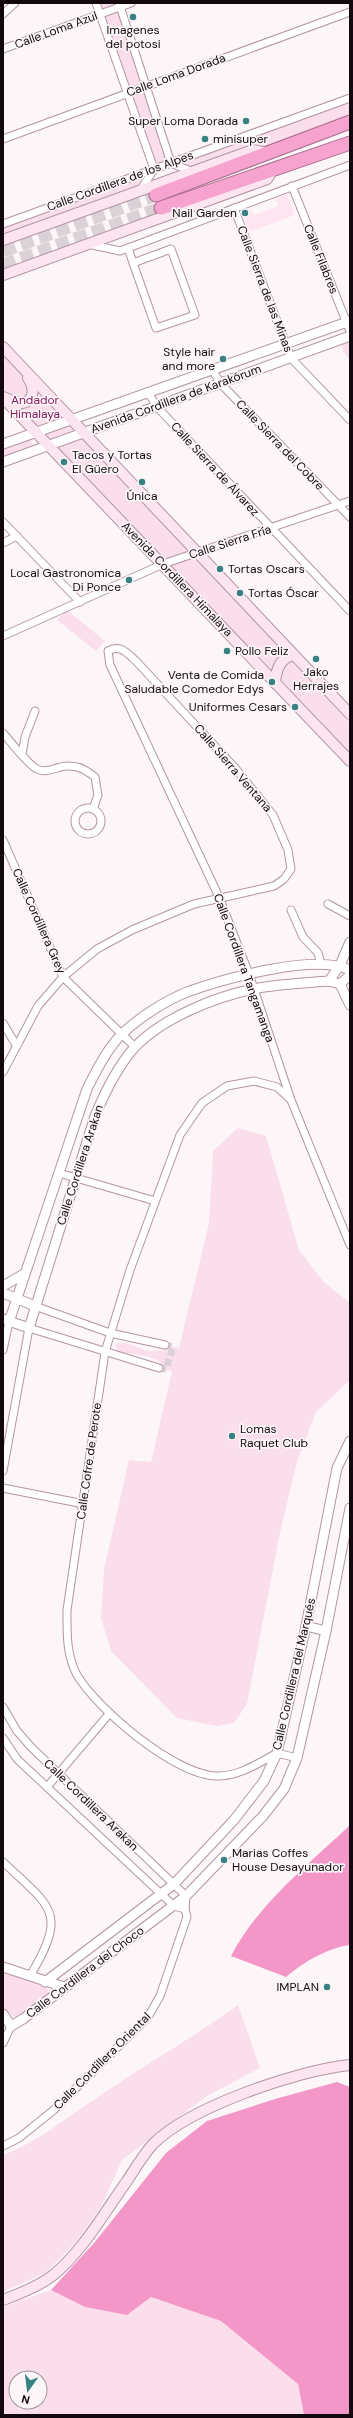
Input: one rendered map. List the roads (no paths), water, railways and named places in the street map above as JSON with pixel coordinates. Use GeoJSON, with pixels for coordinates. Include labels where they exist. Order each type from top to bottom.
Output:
{"type":"FeatureCollection","features":[{"type":"Feature","properties":{"kind":"highway","name":"Calle Cordillera de los Alpes"},"geometry":{"type":"LineString","coordinates":[[156,195],[350,122]]}},
{"type":"Feature","properties":{"kind":"highway"},"geometry":{"type":"LineString","coordinates":[[162,208],[274,167],[350,142]]}},
{"type":"Feature","properties":{"kind":"main road","name":"Calle Cordillera de los Alpes"},"geometry":{"type":"LineString","coordinates":[[3,240],[254,150],[268,153]]}},
{"type":"Feature","properties":{"kind":"main road"},"geometry":{"type":"LineString","coordinates":[[3,275],[267,179],[274,167]]}},
{"type":"Feature","properties":{"kind":"main road"},"geometry":{"type":"LineString","coordinates":[[3,347],[350,714]]}},
{"type":"Feature","properties":{"kind":"main road"},"geometry":{"type":"LineString","coordinates":[[3,397],[20,403],[27,401],[32,396],[33,386],[20,365]]}},
{"type":"Feature","properties":{"kind":"main road","name":"Avenida Cordillera Himalaya"},"geometry":{"type":"LineString","coordinates":[[3,397],[34,433],[49,446],[350,761]]}},
{"type":"Feature","properties":{"kind":"main road"},"geometry":{"type":"LineString","coordinates":[[275,683],[279,666],[284,658],[294,655]]}},
{"type":"Feature","properties":{"kind":"main road"},"geometry":{"type":"LineString","coordinates":[[3,2300],[52,2276],[81,2247],[152,2145],[172,2127],[204,2111],[286,2078],[331,2067],[350,2065]]}},
{"type":"Feature","properties":{"kind":"street"},"geometry":{"type":"LineString","coordinates":[[3,14],[15,3]]}},
{"type":"Feature","properties":{"kind":"street"},"geometry":{"type":"LineString","coordinates":[[96,3],[154,169],[140,191]]}},
{"type":"Feature","properties":{"kind":"street","name":"Calle Loma Azul"},"geometry":{"type":"LineString","coordinates":[[3,49],[99,14],[119,5],[131,3]]}},
{"type":"Feature","properties":{"kind":"street"},"geometry":{"type":"LineString","coordinates":[[119,5],[171,163],[193,172]]}},
{"type":"Feature","properties":{"kind":"street","name":"Calle Loma Dorada"},"geometry":{"type":"LineString","coordinates":[[3,138],[128,93],[145,85],[350,12]]}},
{"type":"Feature","properties":{"kind":"street","name":"Calle Cordillera de los Alpes"},"geometry":{"type":"LineString","coordinates":[[3,224],[350,98]]}},
{"type":"Feature","properties":{"kind":"street"},"geometry":{"type":"LineString","coordinates":[[88,244],[120,251],[350,165]]}},
{"type":"Feature","properties":{"kind":"street","name":"Calle Filabres"},"geometry":{"type":"LineString","coordinates":[[292,186],[349,325]]}},
{"type":"Feature","properties":{"kind":"street","name":"Calle Sierra de las Minas"},"geometry":{"type":"LineString","coordinates":[[234,208],[291,358],[350,420]]}},
{"type":"Feature","properties":{"kind":"street"},"geometry":{"type":"LineString","coordinates":[[128,248],[133,263],[156,328],[195,315],[171,249],[133,263]]}},
{"type":"Feature","properties":{"kind":"street","name":"Avenida Cordillera de Karakórum"},"geometry":{"type":"LineString","coordinates":[[3,444],[285,345],[349,325]]}},
{"type":"Feature","properties":{"kind":"street","name":"Avenida Cordillera de Karakórum"},"geometry":{"type":"LineString","coordinates":[[3,462],[350,336]]}},
{"type":"Feature","properties":{"kind":"street","name":"Calle Sierra del Cobre"},"geometry":{"type":"LineString","coordinates":[[213,371],[221,384],[350,517]]}},
{"type":"Feature","properties":{"kind":"street","name":"Calle Sierra de Álvarez"},"geometry":{"type":"LineString","coordinates":[[149,394],[157,407],[350,611]]}},
{"type":"Feature","properties":{"kind":"street","name":"Calle Sierra Fría"},"geometry":{"type":"LineString","coordinates":[[3,636],[162,564],[350,502]]}},
{"type":"Feature","properties":{"kind":"street"},"geometry":{"type":"LineString","coordinates":[[3,522],[80,602]]}},
{"type":"Feature","properties":{"kind":"street"},"geometry":{"type":"LineString","coordinates":[[3,543],[17,536]]}},
{"type":"Feature","properties":{"kind":"street","name":"Calle Sierra Ventana"},"geometry":{"type":"LineString","coordinates":[[3,1072],[38,1006],[63,977],[97,949],[132,930],[194,904],[219,897],[274,886],[284,879],[291,868],[288,850],[273,815],[236,769],[136,661],[124,650],[113,648],[108,651]]}},
{"type":"Feature","properties":{"kind":"street","name":"Calle Cordillera Tangamanga"},"geometry":{"type":"LineString","coordinates":[[108,651],[110,665],[219,897],[249,974],[291,1100],[350,1245]]}},
{"type":"Feature","properties":{"kind":"street"},"geometry":{"type":"LineString","coordinates":[[22,754],[24,737],[35,711]]}},
{"type":"Feature","properties":{"kind":"street"},"geometry":{"type":"LineString","coordinates":[[3,733],[28,763],[38,770],[51,770],[66,766],[83,768],[95,777],[98,795],[93,809]]}},
{"type":"Feature","properties":{"kind":"street","name":"Calle Cordillera Grey"},"geometry":{"type":"LineString","coordinates":[[3,840],[63,977],[135,1047]]}},
{"type":"Feature","properties":{"kind":"street"},"geometry":{"type":"LineString","coordinates":[[328,904],[350,916]]}},
{"type":"Feature","properties":{"kind":"street"},"geometry":{"type":"LineString","coordinates":[[291,910],[303,936],[318,953],[321,964]]}},
{"type":"Feature","properties":{"kind":"street"},"geometry":{"type":"LineString","coordinates":[[329,981],[340,965],[350,942]]}},
{"type":"Feature","properties":{"kind":"street","name":"Calle Cordillera Arakan"},"geometry":{"type":"LineString","coordinates":[[3,1350],[6,1320],[16,1298],[87,1089],[97,1070],[122,1034],[151,1012],[186,992],[249,974],[321,964],[340,965],[350,970]]}},
{"type":"Feature","properties":{"kind":"street"},"geometry":{"type":"LineString","coordinates":[[350,975],[340,984],[350,1005]]}},
{"type":"Feature","properties":{"kind":"street","name":"Calle Cordillera Arakan"},"geometry":{"type":"LineString","coordinates":[[3,1471],[29,1328],[35,1306],[95,1116],[105,1092],[135,1047],[160,1028],[194,1008],[253,989],[329,981],[340,984]]}},
{"type":"Feature","properties":{"kind":"street"},"geometry":{"type":"LineString","coordinates":[[3,1023],[16,1045]]}},
{"type":"Feature","properties":{"kind":"street","name":"Calle Cofre de Perote"},"geometry":{"type":"LineString","coordinates":[[277,1753],[255,1766],[230,1775],[202,1775],[186,1769],[171,1760],[109,1714],[77,1674],[67,1643],[67,1610],[84,1504],[105,1352],[110,1333],[155,1201],[180,1135],[202,1103],[227,1086],[254,1081],[277,1087],[291,1100]]}},
{"type":"Feature","properties":{"kind":"street"},"geometry":{"type":"LineString","coordinates":[[59,1174],[155,1201]]}},
{"type":"Feature","properties":{"kind":"street"},"geometry":{"type":"LineString","coordinates":[[3,1286],[24,1274]]}},
{"type":"Feature","properties":{"kind":"street"},"geometry":{"type":"LineString","coordinates":[[3,1293],[110,1333],[165,1345]]}},
{"type":"Feature","properties":{"kind":"street"},"geometry":{"type":"LineString","coordinates":[[6,1320],[159,1368]]}},
{"type":"Feature","properties":{"kind":"street"},"geometry":{"type":"LineString","coordinates":[[3,1423],[11,1424]]}},
{"type":"Feature","properties":{"kind":"street","name":"Calle Cordillera del Marqués"},"geometry":{"type":"LineString","coordinates":[[162,1894],[174,1884],[234,1820],[264,1782],[277,1753],[306,1626],[337,1468],[350,1441]]}},
{"type":"Feature","properties":{"kind":"street"},"geometry":{"type":"LineString","coordinates":[[3,1488],[84,1504]]}},
{"type":"Feature","properties":{"kind":"street","name":"Calle Cordillera del Marqués"},"geometry":{"type":"LineString","coordinates":[[174,1906],[186,1896],[263,1816],[284,1789],[297,1758],[326,1631],[350,1508]]}},
{"type":"Feature","properties":{"kind":"street"},"geometry":{"type":"LineString","coordinates":[[306,1626],[326,1631]]}},
{"type":"Feature","properties":{"kind":"street","name":"Calle Cordillera Arakan"},"geometry":{"type":"LineString","coordinates":[[3,1707],[17,1731],[58,1774],[186,1896]]}},
{"type":"Feature","properties":{"kind":"street"},"geometry":{"type":"LineString","coordinates":[[47,1787],[109,1714]]}},
{"type":"Feature","properties":{"kind":"street","name":"Calle Cordillera Arakan"},"geometry":{"type":"LineString","coordinates":[[3,1738],[18,1759],[174,1906]]}},
{"type":"Feature","properties":{"kind":"street"},"geometry":{"type":"LineString","coordinates":[[277,1753],[297,1758]]}},
{"type":"Feature","properties":{"kind":"street"},"geometry":{"type":"LineString","coordinates":[[3,1862],[46,1904],[52,1916],[51,1932],[45,1951],[30,1976]]}},
{"type":"Feature","properties":{"kind":"street","name":"Calle Cordillera del Choco"},"geometry":{"type":"LineString","coordinates":[[45,1982],[162,1894]]}},
{"type":"Feature","properties":{"kind":"street","name":"Calle Cordillera Oriental"},"geometry":{"type":"LineString","coordinates":[[3,2146],[19,2138],[55,2109],[148,2017],[160,1996],[187,1923],[185,1909],[186,1896]]}},
{"type":"Feature","properties":{"kind":"street"},"geometry":{"type":"LineString","coordinates":[[174,1906],[185,1909]]}},
{"type":"Feature","properties":{"kind":"street","name":"Calle Cordillera del Choco"},"geometry":{"type":"LineString","coordinates":[[11,2026],[35,2011],[64,1987],[174,1906]]}},
{"type":"Feature","properties":{"kind":"street"},"geometry":{"type":"LineString","coordinates":[[3,1967],[64,1987]]}},
{"type":"Feature","properties":{"kind":"street"},"geometry":{"type":"LineString","coordinates":[[3,2014],[11,2026],[3,2043]]}},
{"type":"Feature","properties":{"kind":"tunnel"},"geometry":{"type":"LineString","coordinates":[[3,251],[156,195]]}},
{"type":"Feature","properties":{"kind":"tunnel"},"geometry":{"type":"LineString","coordinates":[[3,265],[161,208]]}},
{"type":"Feature","properties":{"kind":"tunnel"},"geometry":{"type":"LineString","coordinates":[[159,1368],[166,1369],[173,1347],[165,1345]]}},
{"type":"Feature","properties":{"kind":"place","name":"Imagenes del potosi"},"geometry":{"type":"Point","coordinates":[133,17]}},
{"type":"Feature","properties":{"kind":"place","name":"Super Loma Dorada"},"geometry":{"type":"Point","coordinates":[246,121]}},
{"type":"Feature","properties":{"kind":"place","name":"minisuper"},"geometry":{"type":"Point","coordinates":[205,139]}},
{"type":"Feature","properties":{"kind":"place","name":"Nail Garden"},"geometry":{"type":"Point","coordinates":[245,213]}},
{"type":"Feature","properties":{"kind":"place","name":"Style hair and more"},"geometry":{"type":"Point","coordinates":[223,359]}},
{"type":"Feature","properties":{"kind":"place","name":"Tacos y Tortas El Güero"},"geometry":{"type":"Point","coordinates":[64,462]}},
{"type":"Feature","properties":{"kind":"place","name":"Única"},"geometry":{"type":"Point","coordinates":[142,482]}},
{"type":"Feature","properties":{"kind":"place","name":"Tortas Oscars"},"geometry":{"type":"Point","coordinates":[220,569]}},
{"type":"Feature","properties":{"kind":"place","name":"Local Gastronomica Di Ponce"},"geometry":{"type":"Point","coordinates":[129,580]}},
{"type":"Feature","properties":{"kind":"place","name":"Tortas Óscar"},"geometry":{"type":"Point","coordinates":[240,593]}},
{"type":"Feature","properties":{"kind":"place","name":"Pollo Feliz"},"geometry":{"type":"Point","coordinates":[227,651]}},
{"type":"Feature","properties":{"kind":"place","name":"Jako Herrajes"},"geometry":{"type":"Point","coordinates":[316,659]}},
{"type":"Feature","properties":{"kind":"place","name":"Venta de Comida Saludable Comedor Edys"},"geometry":{"type":"Point","coordinates":[272,682]}},
{"type":"Feature","properties":{"kind":"place","name":"Uniformes Cesars"},"geometry":{"type":"Point","coordinates":[295,707]}},
{"type":"Feature","properties":{"kind":"place","name":"Lomas Raquet Club"},"geometry":{"type":"Point","coordinates":[232,1436]}},
{"type":"Feature","properties":{"kind":"place","name":"Marias Coffes House Desayunador"},"geometry":{"type":"Point","coordinates":[224,1860]}},
{"type":"Feature","properties":{"kind":"place","name":"IMPLAN"},"geometry":{"type":"Point","coordinates":[327,1987]}},
{"type":"Feature","properties":{"kind":"park label","name":"Andador Himalaya"},"geometry":{"type":"Point","coordinates":[35,407]}}]}
